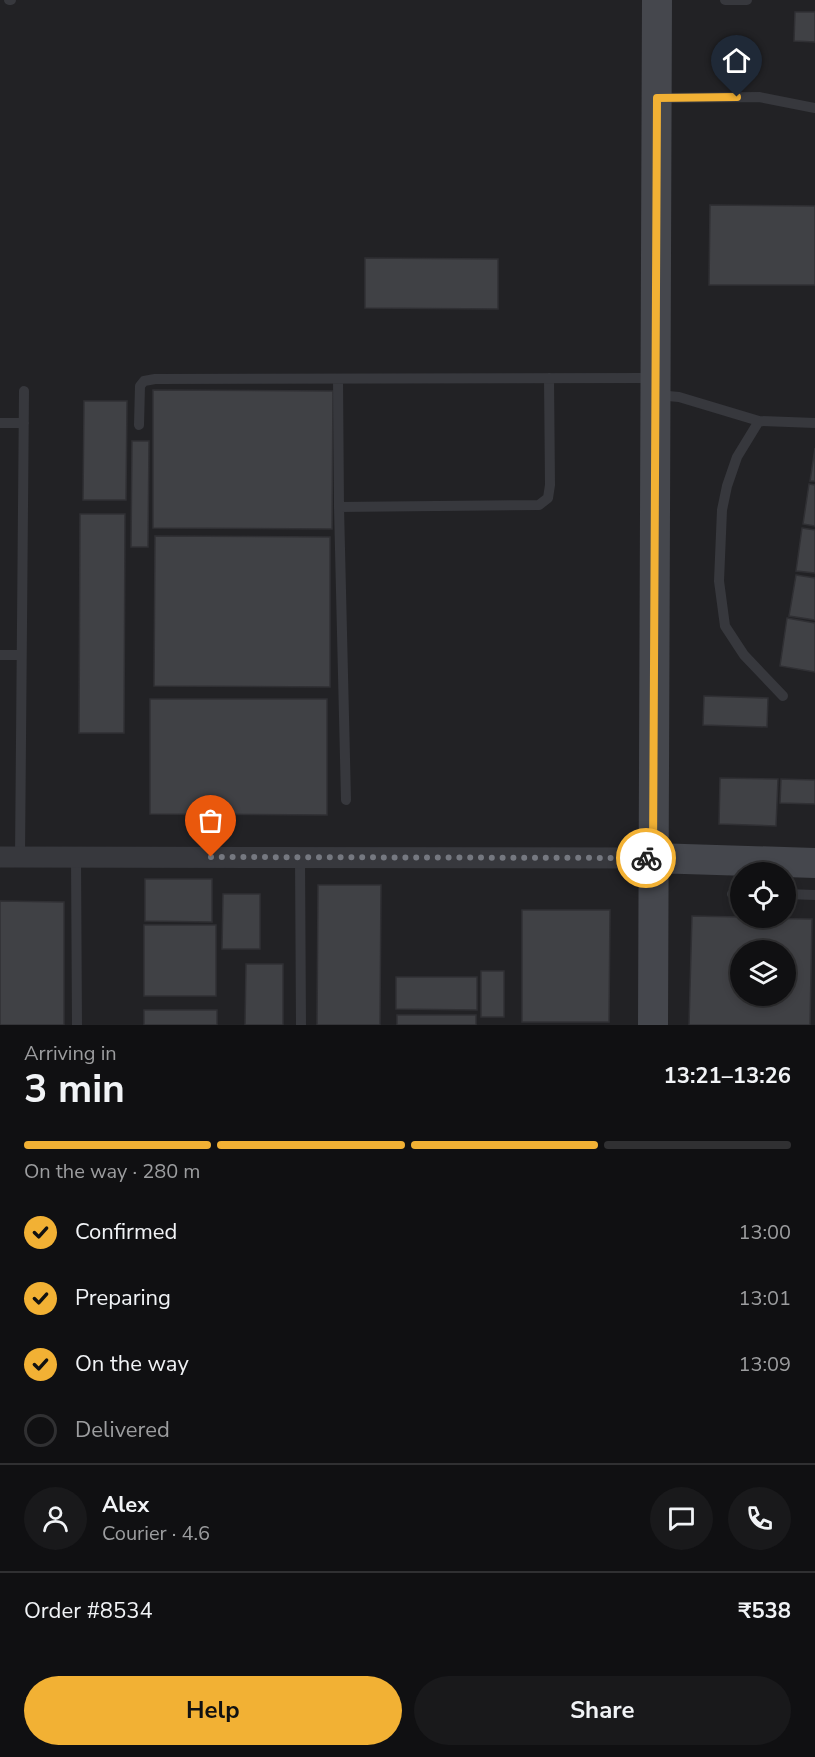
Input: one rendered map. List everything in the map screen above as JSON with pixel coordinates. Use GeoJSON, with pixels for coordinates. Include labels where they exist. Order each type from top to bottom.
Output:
{"type":"FeatureCollection","features":[{"type":"Feature","properties":{"kind":"street"},"geometry":{"type":"LineString","coordinates":[[653,1025],[657,0]]}},
{"type":"Feature","properties":{"kind":"street"},"geometry":{"type":"LineString","coordinates":[[10,857],[653,858],[730,866]]}},
{"type":"Feature","properties":{"kind":"street"},"geometry":{"type":"LineString","coordinates":[[796,864],[815,863]]}},
{"type":"Feature","properties":{"kind":"lane"},"geometry":{"type":"LineString","coordinates":[[725,0],[747,0]]}},
{"type":"Feature","properties":{"kind":"lane"},"geometry":{"type":"LineString","coordinates":[[657,98],[759,97],[815,108]]}},
{"type":"Feature","properties":{"kind":"lane"},"geometry":{"type":"LineString","coordinates":[[339,507],[539,505],[548,498],[550,485],[549,378]]}},
{"type":"Feature","properties":{"kind":"lane"},"geometry":{"type":"LineString","coordinates":[[139,425],[140,386],[144,381],[155,379],[549,378],[656,386],[680,398],[759,421],[815,423]]}},
{"type":"Feature","properties":{"kind":"lane"},"geometry":{"type":"LineString","coordinates":[[338,379],[346,800]]}},
{"type":"Feature","properties":{"kind":"lane"},"geometry":{"type":"LineString","coordinates":[[10,857],[21,655],[24,391]]}},
{"type":"Feature","properties":{"kind":"lane"},"geometry":{"type":"LineString","coordinates":[[759,421],[737,457],[727,486],[722,510],[719,581],[724,626],[744,655],[783,696]]}},
{"type":"Feature","properties":{"kind":"lane"},"geometry":{"type":"LineString","coordinates":[[0,423],[24,423]]}},
{"type":"Feature","properties":{"kind":"lane"},"geometry":{"type":"LineString","coordinates":[[0,655],[21,655]]}},
{"type":"Feature","properties":{"kind":"lane"},"geometry":{"type":"LineString","coordinates":[[76,857],[77,1025]]}},
{"type":"Feature","properties":{"kind":"lane"},"geometry":{"type":"LineString","coordinates":[[300,858],[301,1025]]}},
{"type":"Feature","properties":{"kind":"lane"},"geometry":{"type":"LineString","coordinates":[[796,894],[815,895]]}},
{"type":"Feature","properties":{"kind":"shaded area"},"geometry":{"type":"Polygon","coordinates":[[[0,0],[815,0],[815,1025],[0,1025],[0,0]]]}},
{"type":"Feature","properties":{"kind":"building"},"geometry":{"type":"Polygon","coordinates":[[[795,12],[815,12],[815,42],[794,41],[795,12]]]}},
{"type":"Feature","properties":{"kind":"building"},"geometry":{"type":"Polygon","coordinates":[[[710,205],[815,206],[815,285],[709,285],[710,205]]]}},
{"type":"Feature","properties":{"kind":"building"},"geometry":{"type":"Polygon","coordinates":[[[365,258],[498,259],[498,309],[365,308],[365,258]]]}},
{"type":"Feature","properties":{"kind":"building"},"geometry":{"type":"Polygon","coordinates":[[[153,390],[333,391],[332,529],[153,528],[153,390]]]}},
{"type":"Feature","properties":{"kind":"building"},"geometry":{"type":"Polygon","coordinates":[[[84,401],[127,401],[126,500],[83,500],[84,401]]]}},
{"type":"Feature","properties":{"kind":"building"},"geometry":{"type":"Polygon","coordinates":[[[132,441],[149,441],[148,547],[131,547],[132,441]]]}},
{"type":"Feature","properties":{"kind":"building"},"geometry":{"type":"Polygon","coordinates":[[[815,448],[815,481],[810,481],[815,448]]]}},
{"type":"Feature","properties":{"kind":"building"},"geometry":{"type":"Polygon","coordinates":[[[809,484],[815,485],[815,526],[803,524],[809,484]]]}},
{"type":"Feature","properties":{"kind":"building"},"geometry":{"type":"Polygon","coordinates":[[[80,514],[125,514],[124,733],[79,733],[80,514]]]}},
{"type":"Feature","properties":{"kind":"building"},"geometry":{"type":"Polygon","coordinates":[[[802,528],[815,530],[815,573],[796,571],[802,528]]]}},
{"type":"Feature","properties":{"kind":"building"},"geometry":{"type":"Polygon","coordinates":[[[155,536],[330,537],[330,687],[154,686],[155,536]]]}},
{"type":"Feature","properties":{"kind":"building"},"geometry":{"type":"Polygon","coordinates":[[[796,575],[815,578],[815,620],[789,616],[796,575]]]}},
{"type":"Feature","properties":{"kind":"building"},"geometry":{"type":"Polygon","coordinates":[[[787,618],[815,623],[815,672],[780,666],[787,618]]]}},
{"type":"Feature","properties":{"kind":"building"},"geometry":{"type":"Polygon","coordinates":[[[704,696],[768,698],[767,727],[703,725],[704,696]]]}},
{"type":"Feature","properties":{"kind":"building"},"geometry":{"type":"Polygon","coordinates":[[[150,699],[327,699],[327,815],[150,814],[150,699]]]}},
{"type":"Feature","properties":{"kind":"building"},"geometry":{"type":"Polygon","coordinates":[[[720,778],[778,779],[776,826],[719,824],[720,778]]]}},
{"type":"Feature","properties":{"kind":"building"},"geometry":{"type":"Polygon","coordinates":[[[781,779],[815,780],[815,804],[780,803],[781,779]]]}},
{"type":"Feature","properties":{"kind":"building"},"geometry":{"type":"Polygon","coordinates":[[[145,879],[212,879],[212,922],[145,921],[145,879]]]}},
{"type":"Feature","properties":{"kind":"building"},"geometry":{"type":"Polygon","coordinates":[[[318,885],[381,885],[380,1025],[317,1025],[318,885]]]}},
{"type":"Feature","properties":{"kind":"building"},"geometry":{"type":"Polygon","coordinates":[[[223,894],[260,894],[260,949],[222,949],[223,894]]]}},
{"type":"Feature","properties":{"kind":"building"},"geometry":{"type":"Polygon","coordinates":[[[0,901],[64,902],[64,1025],[0,1025],[0,901]]]}},
{"type":"Feature","properties":{"kind":"building"},"geometry":{"type":"Polygon","coordinates":[[[522,910],[610,910],[609,1022],[522,1022],[522,910]]]}},
{"type":"Feature","properties":{"kind":"building"},"geometry":{"type":"Polygon","coordinates":[[[692,916],[730,917],[730,928],[796,928],[796,919],[812,919],[810,1025],[689,1025],[692,916]]]}},
{"type":"Feature","properties":{"kind":"building"},"geometry":{"type":"Polygon","coordinates":[[[144,925],[216,925],[216,996],[144,996],[144,925]]]}},
{"type":"Feature","properties":{"kind":"building"},"geometry":{"type":"Polygon","coordinates":[[[246,964],[283,964],[283,1025],[245,1025],[246,964]]]}},
{"type":"Feature","properties":{"kind":"building"},"geometry":{"type":"Polygon","coordinates":[[[481,971],[504,971],[504,1017],[481,1017],[481,971]]]}},
{"type":"Feature","properties":{"kind":"building"},"geometry":{"type":"Polygon","coordinates":[[[396,977],[477,977],[477,1010],[396,1009],[396,977]]]}},
{"type":"Feature","properties":{"kind":"building"},"geometry":{"type":"Polygon","coordinates":[[[144,1010],[217,1010],[217,1025],[144,1025],[144,1010]]]}},
{"type":"Feature","properties":{"kind":"building"},"geometry":{"type":"Polygon","coordinates":[[[397,1015],[476,1015],[476,1025],[397,1025],[397,1015]]]}},
{"type":"Feature","properties":{"kind":"way so far"},"geometry":{"type":"LineString","coordinates":[[211,857],[646,858]]}},
{"type":"Feature","properties":{"kind":"route"},"geometry":{"type":"LineString","coordinates":[[646,858],[653,858],[657,98],[737,97]]}}]}
